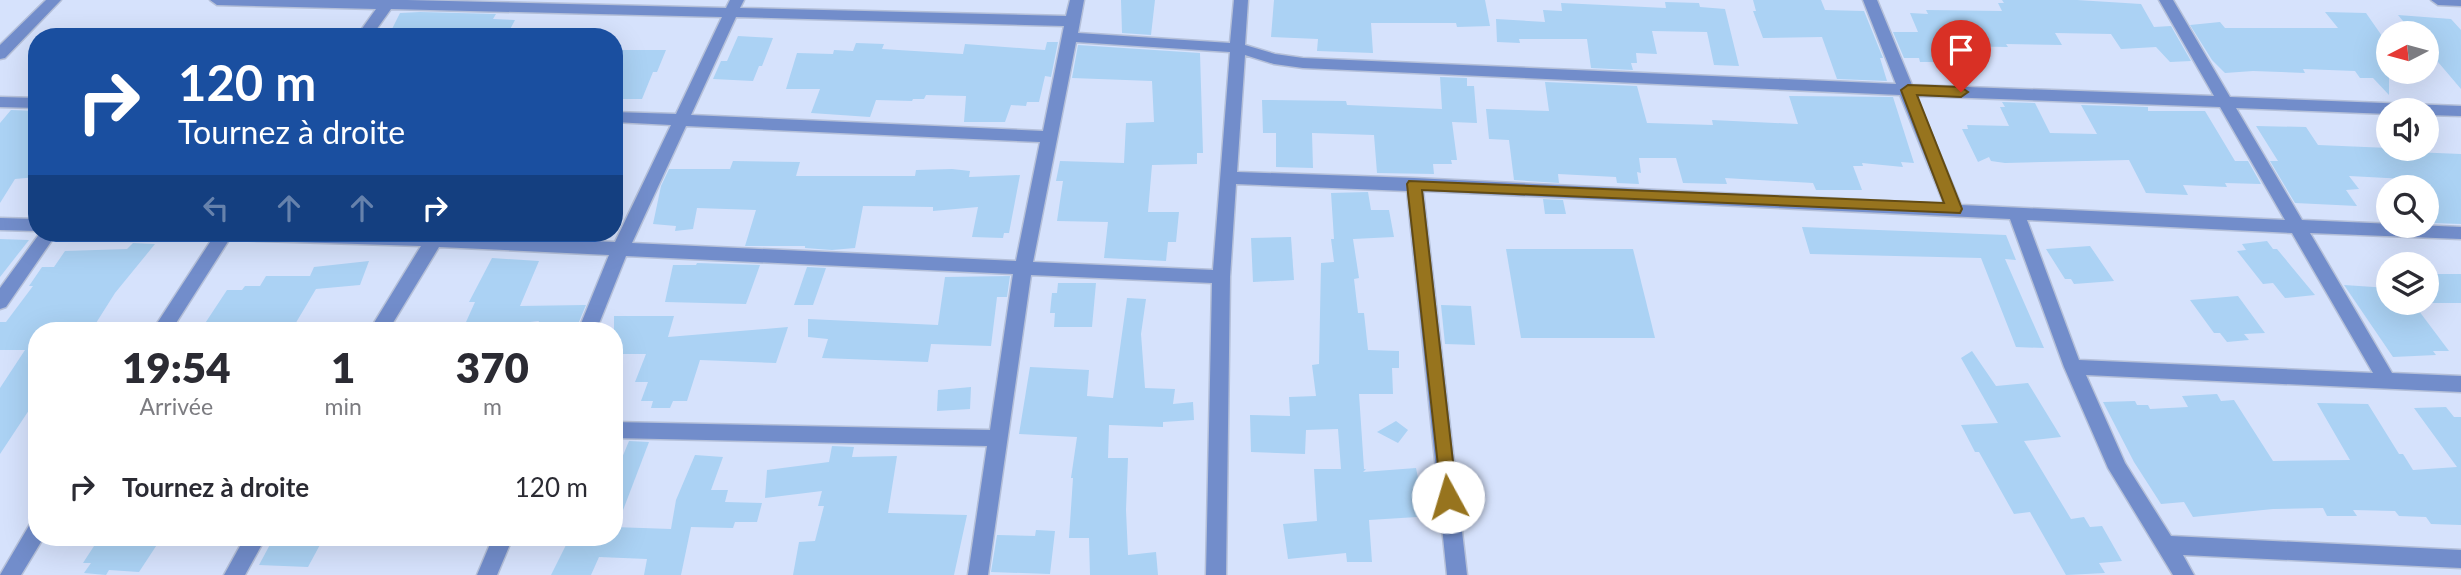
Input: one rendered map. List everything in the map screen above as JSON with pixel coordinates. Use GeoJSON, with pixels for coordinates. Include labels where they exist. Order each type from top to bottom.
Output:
{"type":"FeatureCollection","features":[{"type":"Feature","properties":{"kind":"street"},"geometry":{"type":"LineString","coordinates":[[0,54],[54,0]]}},
{"type":"Feature","properties":{"kind":"street"},"geometry":{"type":"LineString","coordinates":[[217,0],[734,6],[1071,29],[1237,48],[1274,59],[1303,62],[1908,90],[2461,111]]}},
{"type":"Feature","properties":{"kind":"street"},"geometry":{"type":"LineString","coordinates":[[978,575],[1023,268],[1077,0]]}},
{"type":"Feature","properties":{"kind":"street"},"geometry":{"type":"LineString","coordinates":[[1216,575],[1221,277],[1241,0]]}},
{"type":"Feature","properties":{"kind":"street"},"geometry":{"type":"LineString","coordinates":[[1870,0],[1954,209]]}},
{"type":"Feature","properties":{"kind":"street"},"geometry":{"type":"LineString","coordinates":[[2166,0],[2387,381]]}},
{"type":"Feature","properties":{"kind":"street"},"geometry":{"type":"LineString","coordinates":[[2438,0],[2461,1]]}},
{"type":"Feature","properties":{"kind":"street"},"geometry":{"type":"LineString","coordinates":[[2452,0],[2461,11]]}},
{"type":"Feature","properties":{"kind":"street"},"geometry":{"type":"LineString","coordinates":[[369,28],[388,2]]}},
{"type":"Feature","properties":{"kind":"street"},"geometry":{"type":"LineString","coordinates":[[591,322],[620,250],[734,6]]}},
{"type":"Feature","properties":{"kind":"street"},"geometry":{"type":"LineString","coordinates":[[0,102],[28,103]]}},
{"type":"Feature","properties":{"kind":"street"},"geometry":{"type":"LineString","coordinates":[[623,117],[1049,137]]}},
{"type":"Feature","properties":{"kind":"street"},"geometry":{"type":"LineString","coordinates":[[1229,178],[1414,184],[2461,233]]}},
{"type":"Feature","properties":{"kind":"street"},"geometry":{"type":"LineString","coordinates":[[1414,184],[1457,575]]}},
{"type":"Feature","properties":{"kind":"street"},"geometry":{"type":"LineString","coordinates":[[2016,213],[2073,367],[2118,468],[2184,575]]}},
{"type":"Feature","properties":{"kind":"street"},"geometry":{"type":"LineString","coordinates":[[0,224],[28,225]]}},
{"type":"Feature","properties":{"kind":"street"},"geometry":{"type":"LineString","coordinates":[[0,302],[43,242]]}},
{"type":"Feature","properties":{"kind":"street"},"geometry":{"type":"LineString","coordinates":[[167,322],[219,242]]}},
{"type":"Feature","properties":{"kind":"street"},"geometry":{"type":"LineString","coordinates":[[384,322],[432,242]]}},
{"type":"Feature","properties":{"kind":"street"},"geometry":{"type":"LineString","coordinates":[[470,242],[1221,277]]}},
{"type":"Feature","properties":{"kind":"street"},"geometry":{"type":"LineString","coordinates":[[2073,367],[2461,384]]}},
{"type":"Feature","properties":{"kind":"street"},"geometry":{"type":"LineString","coordinates":[[623,430],[998,438]]}},
{"type":"Feature","properties":{"kind":"street"},"geometry":{"type":"LineString","coordinates":[[10,575],[28,545]]}},
{"type":"Feature","properties":{"kind":"street"},"geometry":{"type":"LineString","coordinates":[[2164,545],[2461,559]]}},
{"type":"Feature","properties":{"kind":"street"},"geometry":{"type":"LineString","coordinates":[[234,575],[251,546]]}},
{"type":"Feature","properties":{"kind":"street"},"geometry":{"type":"LineString","coordinates":[[487,575],[499,546]]}},
{"type":"Feature","properties":{"kind":"building"},"geometry":{"type":"Polygon","coordinates":[[[1121,0],[1155,0],[1151,35],[1122,33],[1121,0]]]}},
{"type":"Feature","properties":{"kind":"building"},"geometry":{"type":"Polygon","coordinates":[[[1274,0],[1485,0],[1490,26],[1457,27],[1456,23],[1371,23],[1373,53],[1317,51],[1318,39],[1271,37],[1274,0]]]}},
{"type":"Feature","properties":{"kind":"building"},"geometry":{"type":"Polygon","coordinates":[[[1753,0],[1821,0],[1825,10],[1864,11],[1883,58],[1880,58],[1887,81],[1837,79],[1822,37],[1763,38],[1753,11],[1756,11],[1753,0]]]}},
{"type":"Feature","properties":{"kind":"building"},"geometry":{"type":"Polygon","coordinates":[[[2002,0],[2077,0],[2141,4],[2154,27],[2171,26],[2191,61],[2170,62],[2156,47],[2121,49],[2111,34],[2055,33],[2062,45],[1945,46],[1951,58],[1938,58],[1940,62],[1920,62],[1919,58],[1904,58],[1893,32],[1918,32],[1910,13],[1928,14],[1926,10],[2002,11],[1998,3],[2004,3],[2002,0]]]}},
{"type":"Feature","properties":{"kind":"building"},"geometry":{"type":"Polygon","coordinates":[[[1665,2],[1699,3],[1700,7],[1725,9],[1739,66],[1714,65],[1707,32],[1652,31],[1657,54],[1636,53],[1637,63],[1631,63],[1633,70],[1591,68],[1587,39],[1519,39],[1520,43],[1497,42],[1496,19],[1545,22],[1543,10],[1562,11],[1561,3],[1666,8],[1665,2]]]}},
{"type":"Feature","properties":{"kind":"building"},"geometry":{"type":"Polygon","coordinates":[[[2325,12],[2366,13],[2376,27],[2376,81],[2373,78],[2360,78],[2355,71],[2303,69],[2305,73],[2225,73],[2212,60],[2190,25],[2220,22],[2225,28],[2338,28],[2325,12]]]}},
{"type":"Feature","properties":{"kind":"building"},"geometry":{"type":"Polygon","coordinates":[[[400,13],[496,14],[493,19],[515,20],[511,28],[392,28],[400,13]]]}},
{"type":"Feature","properties":{"kind":"building"},"geometry":{"type":"Polygon","coordinates":[[[2398,15],[2451,19],[2461,30],[2461,89],[2440,64],[2440,21],[2403,21],[2398,15]]]}},
{"type":"Feature","properties":{"kind":"building"},"geometry":{"type":"Polygon","coordinates":[[[738,36],[773,38],[762,66],[759,66],[753,81],[713,79],[721,61],[727,61],[738,36]]]}},
{"type":"Feature","properties":{"kind":"building"},"geometry":{"type":"Polygon","coordinates":[[[1047,42],[1058,42],[1051,77],[1045,76],[1039,102],[1027,102],[1026,106],[1011,105],[1005,122],[964,122],[966,96],[926,95],[924,99],[912,101],[876,100],[870,117],[811,113],[820,89],[786,89],[797,53],[833,54],[834,50],[853,51],[856,43],[884,44],[882,49],[963,54],[965,44],[1045,50],[1047,42]]]}},
{"type":"Feature","properties":{"kind":"building"},"geometry":{"type":"Polygon","coordinates":[[[1078,45],[1200,53],[1203,153],[1197,153],[1197,164],[1152,165],[1148,212],[1179,212],[1176,242],[1168,242],[1166,261],[1104,258],[1108,222],[1057,221],[1063,181],[1056,181],[1060,161],[1124,163],[1126,123],[1154,122],[1152,81],[1072,78],[1078,45]]]}},
{"type":"Feature","properties":{"kind":"building"},"geometry":{"type":"Polygon","coordinates":[[[623,50],[666,50],[657,72],[653,72],[642,99],[623,99],[623,50]]]}},
{"type":"Feature","properties":{"kind":"building"},"geometry":{"type":"Polygon","coordinates":[[[1440,77],[1467,78],[1467,86],[1474,86],[1477,123],[1452,122],[1457,160],[1451,160],[1452,164],[1433,164],[1434,174],[1377,173],[1374,135],[1312,133],[1313,168],[1276,167],[1276,133],[1263,133],[1262,100],[1346,101],[1347,105],[1442,109],[1440,77]]]}},
{"type":"Feature","properties":{"kind":"building"},"geometry":{"type":"Polygon","coordinates":[[[1545,82],[1637,86],[1647,123],[1713,125],[1712,120],[1798,124],[1789,96],[1893,97],[1914,163],[1901,162],[1903,167],[1862,163],[1863,166],[1853,166],[1862,190],[1816,190],[1813,183],[1725,178],[1727,184],[1683,183],[1676,158],[1639,158],[1639,184],[1617,183],[1616,177],[1558,174],[1559,183],[1514,180],[1509,140],[1489,139],[1486,109],[1549,111],[1545,82]]]}},
{"type":"Feature","properties":{"kind":"building"},"geometry":{"type":"Polygon","coordinates":[[[2379,84],[2389,84],[2389,95],[2379,84]]]}},
{"type":"Feature","properties":{"kind":"building"},"geometry":{"type":"Polygon","coordinates":[[[2002,102],[2035,103],[2050,133],[2097,134],[2081,105],[2148,107],[2148,111],[2205,111],[2235,161],[2248,161],[2261,184],[2225,183],[2227,187],[2183,185],[2188,195],[2146,193],[2129,160],[2005,163],[1991,161],[1989,157],[1978,162],[1962,129],[1968,129],[1967,125],[2009,126],[2000,107],[2005,107],[2002,102]]]}},
{"type":"Feature","properties":{"kind":"building"},"geometry":{"type":"Polygon","coordinates":[[[11,110],[28,111],[28,178],[15,179],[0,203],[0,123],[11,110]]]}},
{"type":"Feature","properties":{"kind":"building"},"geometry":{"type":"Polygon","coordinates":[[[2256,126],[2306,127],[2318,145],[2376,147],[2376,161],[2439,161],[2439,153],[2461,154],[2461,224],[2439,223],[2439,175],[2349,176],[2359,189],[2346,190],[2357,206],[2295,203],[2270,161],[2278,161],[2256,126]]]}},
{"type":"Feature","properties":{"kind":"building"},"geometry":{"type":"Polygon","coordinates":[[[733,161],[800,162],[796,176],[915,176],[916,170],[952,169],[970,171],[969,177],[1020,175],[1009,233],[1004,233],[1003,238],[972,237],[978,207],[933,211],[933,207],[863,206],[855,248],[832,250],[805,246],[745,246],[756,210],[697,208],[693,229],[675,231],[676,226],[653,224],[661,186],[669,169],[730,169],[733,161]]]}},
{"type":"Feature","properties":{"kind":"building"},"geometry":{"type":"Polygon","coordinates":[[[1368,192],[1371,210],[1389,210],[1394,237],[1353,239],[1359,278],[1354,279],[1358,313],[1364,313],[1368,350],[1399,351],[1399,368],[1392,368],[1393,394],[1359,394],[1366,469],[1363,472],[1416,468],[1424,508],[1415,508],[1417,517],[1369,520],[1372,562],[1347,562],[1346,553],[1288,559],[1283,524],[1317,521],[1314,469],[1341,469],[1338,429],[1306,430],[1305,454],[1251,452],[1250,415],[1290,416],[1289,397],[1316,396],[1312,365],[1319,364],[1321,263],[1334,262],[1331,193],[1368,192]]]}},
{"type":"Feature","properties":{"kind":"building"},"geometry":{"type":"Polygon","coordinates":[[[1543,199],[1563,200],[1566,214],[1545,214],[1543,199]]]}},
{"type":"Feature","properties":{"kind":"building"},"geometry":{"type":"Polygon","coordinates":[[[1802,227],[2006,235],[2016,260],[2005,259],[2044,348],[2016,347],[1981,258],[1810,254],[1802,227]]]}},
{"type":"Feature","properties":{"kind":"building"},"geometry":{"type":"Polygon","coordinates":[[[1291,237],[1294,280],[1253,282],[1251,238],[1291,237]]]}},
{"type":"Feature","properties":{"kind":"building"},"geometry":{"type":"Polygon","coordinates":[[[0,239],[28,240],[28,241],[0,277],[0,239]]]}},
{"type":"Feature","properties":{"kind":"building"},"geometry":{"type":"Polygon","coordinates":[[[2267,241],[2273,249],[2277,249],[2315,295],[2285,298],[2273,283],[2263,284],[2237,251],[2246,250],[2242,244],[2267,241]]]}},
{"type":"Feature","properties":{"kind":"building"},"geometry":{"type":"Polygon","coordinates":[[[133,243],[155,244],[115,293],[97,322],[28,322],[28,412],[0,454],[0,388],[25,350],[0,350],[0,322],[6,322],[33,286],[29,286],[42,267],[54,267],[65,251],[127,249],[133,243]]]}},
{"type":"Feature","properties":{"kind":"building"},"geometry":{"type":"Polygon","coordinates":[[[2090,246],[2114,281],[2074,284],[2071,279],[2065,279],[2046,249],[2090,246]]]}},
{"type":"Feature","properties":{"kind":"building"},"geometry":{"type":"Polygon","coordinates":[[[1506,249],[1633,249],[1655,338],[1521,338],[1506,249]]]}},
{"type":"Feature","properties":{"kind":"building"},"geometry":{"type":"Polygon","coordinates":[[[492,258],[539,261],[520,306],[586,305],[579,322],[466,322],[475,302],[469,302],[492,258]]]}},
{"type":"Feature","properties":{"kind":"building"},"geometry":{"type":"Polygon","coordinates":[[[369,261],[360,285],[316,289],[296,322],[206,322],[227,290],[260,286],[266,276],[310,276],[314,267],[369,261]]]}},
{"type":"Feature","properties":{"kind":"building"},"geometry":{"type":"Polygon","coordinates":[[[673,265],[760,265],[746,304],[665,302],[673,265]]]}},
{"type":"Feature","properties":{"kind":"building"},"geometry":{"type":"Polygon","coordinates":[[[807,267],[826,268],[813,305],[794,305],[807,267]]]}},
{"type":"Feature","properties":{"kind":"building"},"geometry":{"type":"Polygon","coordinates":[[[2439,274],[2461,274],[2461,303],[2439,303],[2439,274]]]}},
{"type":"Feature","properties":{"kind":"building"},"geometry":{"type":"Polygon","coordinates":[[[1010,276],[1007,297],[997,297],[991,346],[931,344],[928,362],[822,358],[828,339],[808,337],[808,319],[938,325],[945,277],[1010,276]]]}},
{"type":"Feature","properties":{"kind":"building"},"geometry":{"type":"Polygon","coordinates":[[[1058,283],[1096,283],[1092,327],[1054,327],[1055,313],[1050,313],[1052,293],[1057,293],[1058,283]]]}},
{"type":"Feature","properties":{"kind":"building"},"geometry":{"type":"Polygon","coordinates":[[[2344,285],[2376,287],[2376,315],[2422,315],[2449,351],[2433,351],[2436,355],[2393,357],[2344,285]]]}},
{"type":"Feature","properties":{"kind":"building"},"geometry":{"type":"Polygon","coordinates":[[[2238,296],[2265,333],[2244,334],[2249,340],[2227,342],[2220,333],[2214,333],[2190,300],[2238,296]]]}},
{"type":"Feature","properties":{"kind":"building"},"geometry":{"type":"Polygon","coordinates":[[[1127,298],[1146,299],[1141,334],[1145,388],[1175,389],[1173,404],[1193,402],[1194,420],[1163,422],[1163,427],[1109,425],[1108,458],[1128,458],[1128,555],[1156,552],[1158,575],[1090,575],[1089,538],[1069,538],[1071,478],[1077,437],[1019,434],[1030,367],[1089,370],[1087,396],[1113,398],[1127,298]]]}},
{"type":"Feature","properties":{"kind":"building"},"geometry":{"type":"Polygon","coordinates":[[[1441,305],[1471,306],[1475,345],[1445,344],[1441,305]]]}},
{"type":"Feature","properties":{"kind":"building"},"geometry":{"type":"Polygon","coordinates":[[[614,316],[674,316],[668,337],[788,327],[776,363],[700,360],[687,401],[673,401],[670,408],[651,408],[653,401],[641,401],[648,382],[635,382],[646,354],[623,354],[623,322],[614,322],[614,316]]]}},
{"type":"Feature","properties":{"kind":"building"},"geometry":{"type":"Polygon","coordinates":[[[1972,351],[1996,386],[2028,383],[2061,437],[2024,441],[2071,519],[2084,517],[2090,527],[2102,526],[2122,561],[2099,563],[2105,573],[2066,575],[2030,512],[2014,514],[1979,452],[1975,452],[1961,425],[1998,423],[1961,358],[1972,351]]]}},
{"type":"Feature","properties":{"kind":"building"},"geometry":{"type":"Polygon","coordinates":[[[971,387],[970,409],[937,411],[938,390],[971,387]]]}},
{"type":"Feature","properties":{"kind":"building"},"geometry":{"type":"Polygon","coordinates":[[[2217,394],[2221,401],[2234,400],[2273,461],[2350,460],[2317,403],[2368,404],[2399,454],[2403,454],[2413,470],[2457,467],[2414,408],[2446,407],[2454,417],[2461,417],[2461,525],[2431,524],[2426,517],[2399,516],[2395,511],[2353,510],[2357,516],[2327,516],[2323,508],[2273,509],[2193,517],[2184,502],[2161,504],[2134,462],[2103,402],[2135,401],[2137,405],[2148,405],[2150,409],[2188,407],[2182,396],[2217,394]]]}},
{"type":"Feature","properties":{"kind":"building"},"geometry":{"type":"Polygon","coordinates":[[[1396,421],[1408,430],[1398,443],[1377,432],[1396,421]]]}},
{"type":"Feature","properties":{"kind":"building"},"geometry":{"type":"Polygon","coordinates":[[[629,441],[649,442],[623,510],[623,455],[629,441]]]}},
{"type":"Feature","properties":{"kind":"building"},"geometry":{"type":"Polygon","coordinates":[[[832,446],[854,447],[852,457],[897,456],[888,513],[967,515],[954,575],[793,575],[799,542],[815,541],[824,506],[818,506],[822,491],[765,498],[767,470],[829,462],[832,446]]]}},
{"type":"Feature","properties":{"kind":"building"},"geometry":{"type":"Polygon","coordinates":[[[695,455],[723,457],[711,490],[728,490],[725,502],[762,503],[757,522],[735,522],[733,528],[691,527],[681,575],[644,575],[647,559],[599,557],[591,575],[551,575],[566,546],[623,546],[623,527],[671,529],[676,500],[695,455]]]}},
{"type":"Feature","properties":{"kind":"building"},"geometry":{"type":"Polygon","coordinates":[[[1036,530],[1055,531],[1050,574],[991,572],[997,535],[1035,536],[1036,530]]]}},
{"type":"Feature","properties":{"kind":"building"},"geometry":{"type":"Polygon","coordinates":[[[94,546],[156,546],[139,572],[109,570],[106,575],[84,573],[91,563],[83,563],[94,546]]]}},
{"type":"Feature","properties":{"kind":"building"},"geometry":{"type":"Polygon","coordinates":[[[269,546],[319,546],[308,567],[259,565],[269,546]]]}},
{"type":"Feature","properties":{"kind":"route"},"geometry":{"type":"LineString","coordinates":[[1448,497],[1414,184],[1954,209],[1908,90],[1961,92]]}}]}
